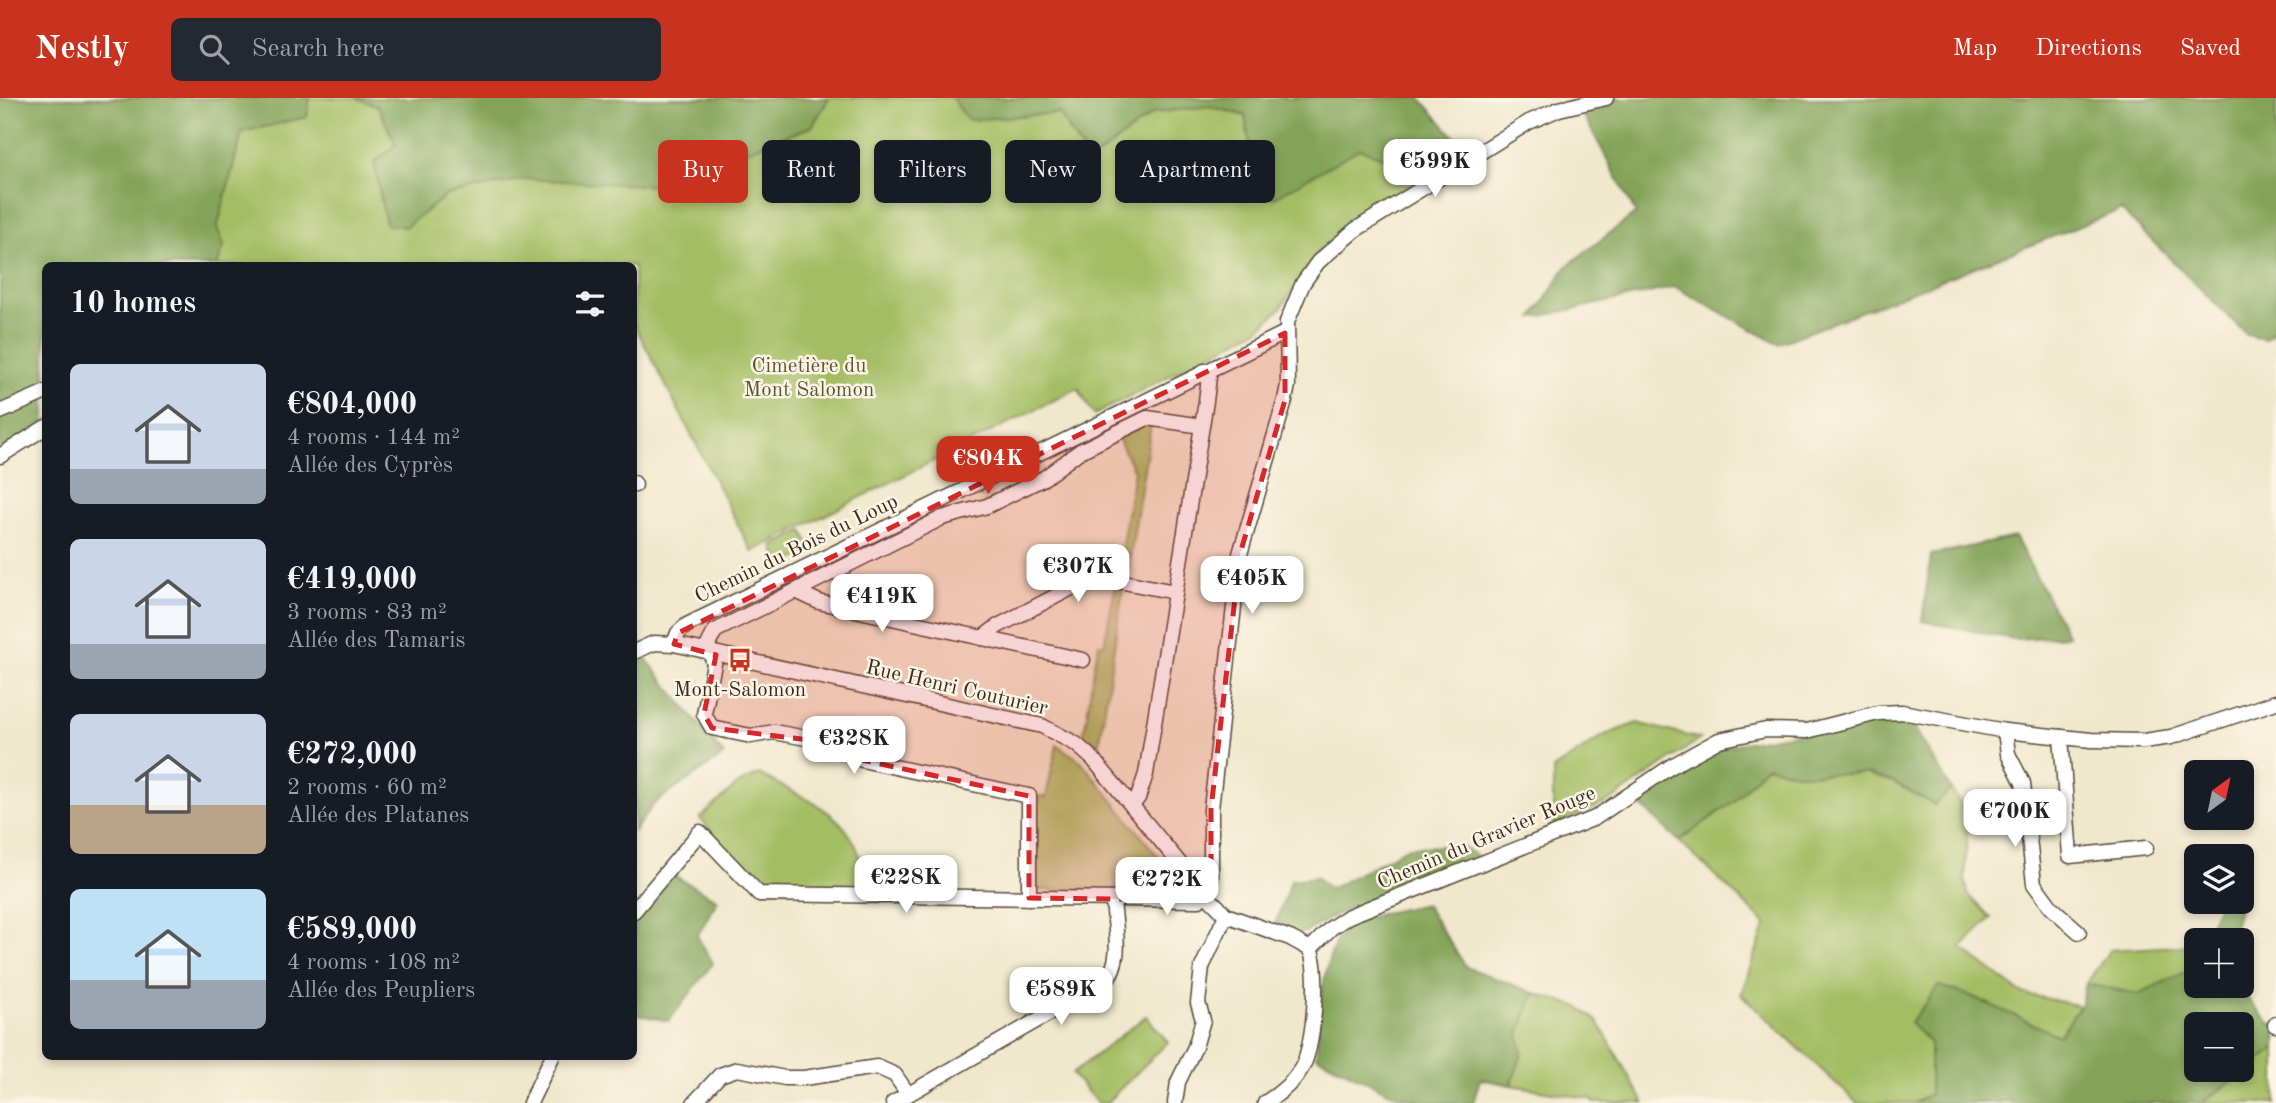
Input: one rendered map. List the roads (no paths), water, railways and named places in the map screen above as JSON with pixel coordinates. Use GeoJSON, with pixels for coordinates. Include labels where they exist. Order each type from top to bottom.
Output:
{"type":"FeatureCollection","features":[{"type":"Feature","properties":{"kind":"street"},"geometry":{"type":"LineString","coordinates":[[637,907],[700,832],[759,894],[783,897],[1199,900],[1205,894],[1211,879],[1211,809],[1240,554],[1285,400],[1288,385],[1286,333],[1292,305],[1303,283],[1318,262],[1355,230],[1529,122],[1559,109],[1606,98]]}},
{"type":"Feature","properties":{"kind":"street","name":"Chemin du Bois du Loup"},"geometry":{"type":"LineString","coordinates":[[674,644],[678,633],[687,625],[1286,333]]}},
{"type":"Feature","properties":{"kind":"street"},"geometry":{"type":"LineString","coordinates":[[1132,805],[1138,798],[1146,774],[1202,426],[1209,377],[1204,371]]}},
{"type":"Feature","properties":{"kind":"street"},"geometry":{"type":"LineString","coordinates":[[0,412],[42,394]]}},
{"type":"Feature","properties":{"kind":"street"},"geometry":{"type":"LineString","coordinates":[[1029,898],[1029,796],[862,760],[833,743],[774,732],[751,736],[716,730],[707,724],[704,714],[714,664],[709,642],[715,631],[942,518],[987,506],[1033,484],[1080,451],[1147,418],[1202,426]]}},
{"type":"Feature","properties":{"kind":"street"},"geometry":{"type":"LineString","coordinates":[[0,456],[42,430]]}},
{"type":"Feature","properties":{"kind":"street"},"geometry":{"type":"LineString","coordinates":[[982,638],[998,626],[1089,579],[1098,578],[1175,592]]}},
{"type":"Feature","properties":{"kind":"street"},"geometry":{"type":"LineString","coordinates":[[796,591],[819,602],[1083,660]]}},
{"type":"Feature","properties":{"kind":"street"},"geometry":{"type":"LineString","coordinates":[[637,651],[654,643],[674,644]]}},
{"type":"Feature","properties":{"kind":"street","name":"Rue Henri Couturier"},"geometry":{"type":"LineString","coordinates":[[674,644],[1042,726],[1084,751],[1205,894],[1226,915]]}},
{"type":"Feature","properties":{"kind":"street","name":"Chemin du Gravier Rouge"},"geometry":{"type":"LineString","coordinates":[[1310,949],[1331,928],[1349,916],[1595,818],[1670,767],[1719,740],[1766,730],[1807,731],[1890,712],[2005,731],[2127,742],[2171,737],[2276,702]]}},
{"type":"Feature","properties":{"kind":"street"},"geometry":{"type":"LineString","coordinates":[[2005,731],[2008,754],[2023,783],[2034,884],[2052,908],[2079,932]]}},
{"type":"Feature","properties":{"kind":"street"},"geometry":{"type":"LineString","coordinates":[[2061,737],[2070,856],[2146,848]]}},
{"type":"Feature","properties":{"kind":"street"},"geometry":{"type":"LineString","coordinates":[[892,1103],[1104,982],[1112,974],[1116,959],[1113,899]]}},
{"type":"Feature","properties":{"kind":"street"},"geometry":{"type":"LineString","coordinates":[[1175,1103],[1178,1082],[1195,1047],[1203,1020],[1198,1003],[1202,967],[1226,915],[1290,938],[1310,949],[1316,960],[1317,974],[1308,1053],[1293,1081],[1265,1103]]}},
{"type":"Feature","properties":{"kind":"street"},"geometry":{"type":"LineString","coordinates":[[530,1103],[551,1060]]}},
{"type":"Feature","properties":{"kind":"street"},"geometry":{"type":"LineString","coordinates":[[694,1103],[720,1075],[737,1069],[785,1078],[804,1078],[877,1067],[895,1075],[908,1094]]}},
{"type":"Feature","properties":{"kind":"place","name":"Mont-Salomon"},"geometry":{"type":"Point","coordinates":[740,660]}},
{"type":"Feature","properties":{"kind":"park label","name":"Cimetière du Mont Salomon"},"geometry":{"type":"Point","coordinates":[809,377]}}]}
